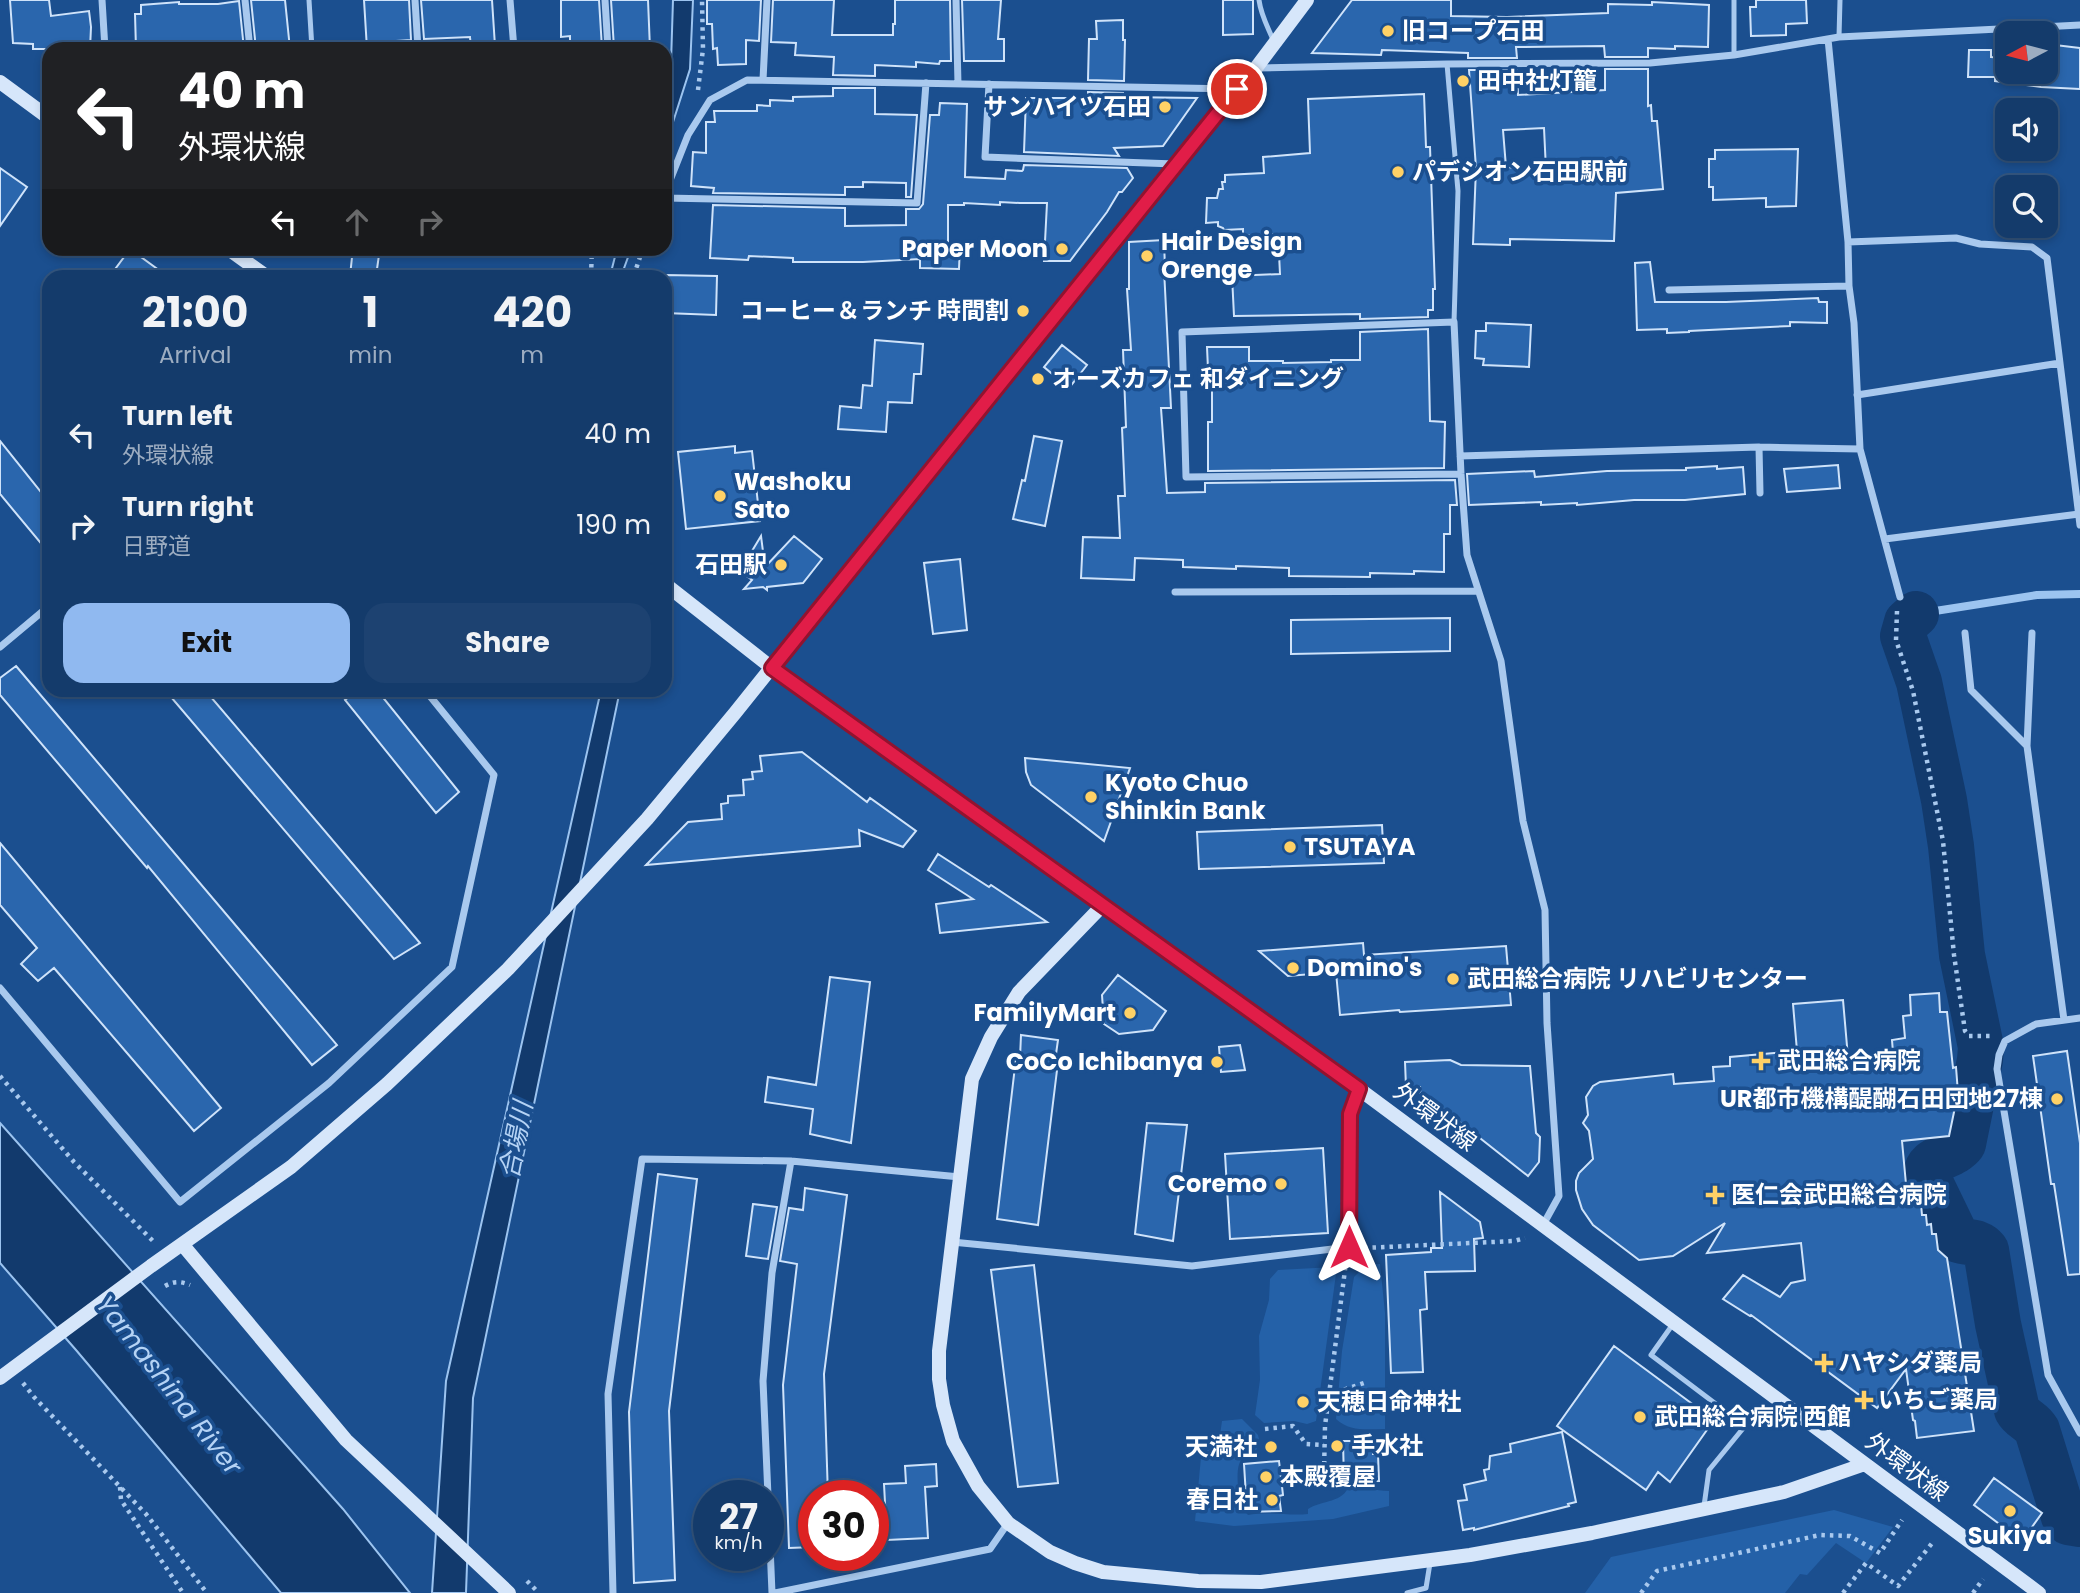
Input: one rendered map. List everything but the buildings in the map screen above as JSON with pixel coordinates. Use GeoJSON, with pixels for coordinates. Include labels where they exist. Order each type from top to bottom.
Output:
{"type":"FeatureCollection","features":[{"type":"Feature","properties":{"kind":"street"},"geometry":{"type":"LineString","coordinates":[[102,0],[104,42]]}},
{"type":"Feature","properties":{"kind":"street"},"geometry":{"type":"LineString","coordinates":[[245,0],[249,42]]}},
{"type":"Feature","properties":{"kind":"street"},"geometry":{"type":"LineString","coordinates":[[415,0],[418,42]]}},
{"type":"Feature","properties":{"kind":"street"},"geometry":{"type":"LineString","coordinates":[[510,0],[513,42]]}},
{"type":"Feature","properties":{"kind":"street"},"geometry":{"type":"LineString","coordinates":[[605,0],[608,42]]}},
{"type":"Feature","properties":{"kind":"street"},"geometry":{"type":"LineString","coordinates":[[763,80],[767,0]]}},
{"type":"Feature","properties":{"kind":"street"},"geometry":{"type":"LineString","coordinates":[[956,0],[958,83]]}},
{"type":"Feature","properties":{"kind":"street"},"geometry":{"type":"LineString","coordinates":[[6,1374],[151,1266],[291,1167],[387,1084],[508,969],[647,819],[772,668],[1175,164],[1256,68],[1307,0]]}},
{"type":"Feature","properties":{"kind":"street"},"geometry":{"type":"LineString","coordinates":[[1256,68],[1650,63],[1734,55],[1839,37],[2080,25]]}},
{"type":"Feature","properties":{"kind":"street"},"geometry":{"type":"LineString","coordinates":[[1828,39],[1854,323],[1860,449],[1900,597]]}},
{"type":"Feature","properties":{"kind":"street"},"geometry":{"type":"LineString","coordinates":[[672,177],[688,135],[710,100],[747,80],[1237,89]]}},
{"type":"Feature","properties":{"kind":"street"},"geometry":{"type":"LineString","coordinates":[[0,82],[42,113]]}},
{"type":"Feature","properties":{"kind":"street"},"geometry":{"type":"LineString","coordinates":[[672,196],[917,203],[926,83]]}},
{"type":"Feature","properties":{"kind":"street"},"geometry":{"type":"LineString","coordinates":[[989,84],[985,157],[1175,164]]}},
{"type":"Feature","properties":{"kind":"street"},"geometry":{"type":"LineString","coordinates":[[1847,242],[1956,238],[1980,244],[2032,247],[2047,258],[2080,525]]}},
{"type":"Feature","properties":{"kind":"street"},"geometry":{"type":"LineString","coordinates":[[238,256],[258,270]]}},
{"type":"Feature","properties":{"kind":"street"},"geometry":{"type":"LineString","coordinates":[[1669,290],[1849,286]]}},
{"type":"Feature","properties":{"kind":"street"},"geometry":{"type":"LineString","coordinates":[[1461,474],[1186,477],[1182,332],[1454,322],[1461,474],[1468,555],[1501,661],[1524,821],[1545,910],[1547,1023],[1559,1196],[1543,1225]]}},
{"type":"Feature","properties":{"kind":"street"},"geometry":{"type":"LineString","coordinates":[[1857,395],[2060,363]]}},
{"type":"Feature","properties":{"kind":"street"},"geometry":{"type":"LineString","coordinates":[[1460,456],[1759,447],[1860,449]]}},
{"type":"Feature","properties":{"kind":"street"},"geometry":{"type":"LineString","coordinates":[[1759,447],[1760,493]]}},
{"type":"Feature","properties":{"kind":"street"},"geometry":{"type":"LineString","coordinates":[[1885,539],[2079,514]]}},
{"type":"Feature","properties":{"kind":"street","name":"外環状線"},"geometry":{"type":"LineString","coordinates":[[672,589],[772,668],[1359,1089],[2039,1593]]}},
{"type":"Feature","properties":{"kind":"street"},"geometry":{"type":"LineString","coordinates":[[1175,592],[1477,590]]}},
{"type":"Feature","properties":{"kind":"street"},"geometry":{"type":"LineString","coordinates":[[0,648],[42,612]]}},
{"type":"Feature","properties":{"kind":"street"},"geometry":{"type":"LineString","coordinates":[[1965,633],[1971,690],[2027,746]]}},
{"type":"Feature","properties":{"kind":"street"},"geometry":{"type":"LineString","coordinates":[[2032,633],[2027,746],[2064,1020]]}},
{"type":"Feature","properties":{"kind":"street"},"geometry":{"type":"LineString","coordinates":[[0,988],[180,1202],[329,1083],[452,967],[494,775],[431,697]]}},
{"type":"Feature","properties":{"kind":"street"},"geometry":{"type":"LineString","coordinates":[[1102,906],[1019,992],[991,1037],[972,1079],[939,1351],[939,1379],[953,1441],[978,1486],[1009,1523],[1049,1552],[1103,1572],[1198,1581],[1261,1582],[1470,1555],[1592,1533],[1784,1492],[1865,1464]]}},
{"type":"Feature","properties":{"kind":"street"},"geometry":{"type":"LineString","coordinates":[[2080,1018],[2036,1024],[2005,1041],[1997,1069],[2048,1375],[2080,1433]]}},
{"type":"Feature","properties":{"kind":"street"},"geometry":{"type":"LineString","coordinates":[[952,1242],[1192,1266],[1349,1247],[1350,1114],[1359,1089]]}},
{"type":"Feature","properties":{"kind":"street"},"geometry":{"type":"LineString","coordinates":[[613,1593],[608,1394],[642,1159],[791,1161],[961,1177]]}},
{"type":"Feature","properties":{"kind":"street"},"geometry":{"type":"LineString","coordinates":[[767,1480],[763,1381],[772,1272],[791,1161]]}},
{"type":"Feature","properties":{"kind":"street"},"geometry":{"type":"LineString","coordinates":[[182,1244],[346,1440],[509,1593]]}},
{"type":"Feature","properties":{"kind":"street"},"geometry":{"type":"LineString","coordinates":[[773,1571],[774,1593],[990,1549],[1009,1523]]}},
{"type":"Feature","properties":{"kind":"lane"},"geometry":{"type":"LineString","coordinates":[[309,0],[312,42]]}},
{"type":"Feature","properties":{"kind":"lane"},"geometry":{"type":"LineString","coordinates":[[1259,0],[1261,17],[1275,43]]}},
{"type":"Feature","properties":{"kind":"lane"},"geometry":{"type":"LineString","coordinates":[[1734,0],[1734,55]]}},
{"type":"Feature","properties":{"kind":"lane"},"geometry":{"type":"LineString","coordinates":[[1839,37],[1840,0]]}},
{"type":"Feature","properties":{"kind":"lane"},"geometry":{"type":"LineString","coordinates":[[1447,64],[1458,191],[1454,322]]}},
{"type":"Feature","properties":{"kind":"lane"},"geometry":{"type":"LineString","coordinates":[[1674,1323],[1651,1355],[1745,1426],[1709,1470],[1703,1509]]}},
{"type":"Feature","properties":{"kind":"lane"},"geometry":{"type":"LineString","coordinates":[[1408,1593],[1426,1588],[1430,1560]]}},
{"type":"Feature","properties":{"kind":"path"},"geometry":{"type":"LineString","coordinates":[[695,124],[703,49],[702,0]]}},
{"type":"Feature","properties":{"kind":"path"},"geometry":{"type":"LineString","coordinates":[[1900,597],[1896,606],[1896,640],[1913,691],[1943,841],[1954,955],[1965,1031],[1973,1036],[1989,1034]]}},
{"type":"Feature","properties":{"kind":"path"},"geometry":{"type":"LineString","coordinates":[[0,1076],[74,1162],[167,1255]]}},
{"type":"Feature","properties":{"kind":"path"},"geometry":{"type":"LineString","coordinates":[[1349,1247],[1514,1241],[1525,1238]]}},
{"type":"Feature","properties":{"kind":"path"},"geometry":{"type":"LineString","coordinates":[[1324,1473],[1326,1423],[1347,1257]]}},
{"type":"Feature","properties":{"kind":"path"},"geometry":{"type":"LineString","coordinates":[[6,1374],[34,1397],[146,1514],[207,1593]]}},
{"type":"Feature","properties":{"kind":"path"},"geometry":{"type":"LineString","coordinates":[[1329,1398],[1340,1391],[1367,1382]]}},
{"type":"Feature","properties":{"kind":"path"},"geometry":{"type":"LineString","coordinates":[[1265,1429],[1293,1426],[1306,1444],[1324,1445]]}},
{"type":"Feature","properties":{"kind":"path"},"geometry":{"type":"LineString","coordinates":[[1289,1476],[1340,1472]]}},
{"type":"Feature","properties":{"kind":"path"},"geometry":{"type":"LineString","coordinates":[[119,1486],[121,1500],[183,1593]]}},
{"type":"Feature","properties":{"kind":"path"},"geometry":{"type":"LineString","coordinates":[[1641,1593],[1657,1571],[1820,1535],[1850,1535],[1880,1553],[1902,1520]]}},
{"type":"Feature","properties":{"kind":"path"},"geometry":{"type":"LineString","coordinates":[[1843,1593],[1866,1563],[1898,1586],[1933,1542]]}},
{"type":"Feature","properties":{"kind":"path"},"geometry":{"type":"LineString","coordinates":[[1973,1593],[1983,1579]]}},
{"type":"Feature","properties":{"kind":"shaded area"},"geometry":{"type":"Polygon","coordinates":[[[1380,1264],[1385,1313],[1385,1429],[1359,1429],[1336,1419],[1342,1351],[1354,1277],[1366,1265],[1380,1264]]]}},
{"type":"Feature","properties":{"kind":"shaded area"},"geometry":{"type":"Polygon","coordinates":[[[1334,1267],[1336,1274],[1316,1421],[1307,1424],[1294,1421],[1264,1423],[1255,1415],[1260,1380],[1259,1336],[1269,1300],[1270,1279],[1278,1270],[1334,1267]]]}},
{"type":"Feature","properties":{"kind":"shaded area"},"geometry":{"type":"Polygon","coordinates":[[[1242,1419],[1258,1435],[1260,1444],[1239,1464],[1240,1496],[1248,1515],[1308,1514],[1308,1509],[1338,1498],[1349,1485],[1389,1491],[1389,1506],[1333,1519],[1234,1526],[1195,1521],[1203,1436],[1220,1435],[1222,1421],[1242,1419]]]}},
{"type":"Feature","properties":{"kind":"shaded area"},"geometry":{"type":"Polygon","coordinates":[[[1834,1510],[1893,1527],[1866,1563],[1836,1543],[1807,1575],[1800,1574],[1785,1593],[1585,1593],[1611,1557],[1834,1510]]]}},
{"type":"Feature","properties":{"kind":"water"},"geometry":{"type":"Polygon","coordinates":[[[673,0],[693,0],[690,69],[672,125],[672,42],[673,0]]]}},
{"type":"Feature","properties":{"kind":"water"},"geometry":{"type":"Polygon","coordinates":[[[615,256],[628,256],[623,270],[612,270],[615,256]]]}},
{"type":"Feature","properties":{"kind":"water","name":"合場川"},"geometry":{"type":"Polygon","coordinates":[[[599,697],[619,697],[473,1398],[466,1593],[432,1593],[446,1381],[599,697]]]}},
{"type":"Feature","properties":{"kind":"water","name":"Yamashina River"},"geometry":{"type":"Polygon","coordinates":[[[0,1123],[343,1509],[410,1593],[281,1593],[0,1263],[0,1123]]]}},
{"type":"Feature","properties":{"kind":"waterway"},"geometry":{"type":"LineString","coordinates":[[1916,614],[2037,595],[2080,594]]}},
{"type":"Feature","properties":{"kind":"waterway"},"geometry":{"type":"LineString","coordinates":[[1916,614],[1907,622],[1903,636],[1919,682],[1944,800],[1962,955],[1981,1047],[1963,1144],[1934,1161],[1927,1170],[1927,1176],[1958,1240],[1977,1243],[1986,1250],[1998,1324],[2017,1410],[2037,1430],[2064,1517],[2068,1522],[2080,1524]]}},
{"type":"Feature","properties":{"kind":"place","name":"旧コープ石田"},"geometry":{"type":"Point","coordinates":[1388,31]}},
{"type":"Feature","properties":{"kind":"place","name":"田中社灯籠"},"geometry":{"type":"Point","coordinates":[1463,81]}},
{"type":"Feature","properties":{"kind":"place","name":"サンハイツ石田"},"geometry":{"type":"Point","coordinates":[1165,107]}},
{"type":"Feature","properties":{"kind":"place","name":"パデシオン石田駅前"},"geometry":{"type":"Point","coordinates":[1398,172]}},
{"type":"Feature","properties":{"kind":"place","name":"Paper Moon"},"geometry":{"type":"Point","coordinates":[1062,249]}},
{"type":"Feature","properties":{"kind":"place","name":"Hair Design Orenge"},"geometry":{"type":"Point","coordinates":[1147,256]}},
{"type":"Feature","properties":{"kind":"place","name":"コーヒー＆ランチ 時間割"},"geometry":{"type":"Point","coordinates":[1023,311]}},
{"type":"Feature","properties":{"kind":"place","name":"オーズカフェ 和ダイニング"},"geometry":{"type":"Point","coordinates":[1038,379]}},
{"type":"Feature","properties":{"kind":"place","name":"Washoku Sato"},"geometry":{"type":"Point","coordinates":[720,496]}},
{"type":"Feature","properties":{"kind":"place","name":"石田駅"},"geometry":{"type":"Point","coordinates":[781,565]}},
{"type":"Feature","properties":{"kind":"place","name":"Kyoto Chuo Shinkin Bank"},"geometry":{"type":"Point","coordinates":[1091,797]}},
{"type":"Feature","properties":{"kind":"place","name":"TSUTAYA"},"geometry":{"type":"Point","coordinates":[1290,847]}},
{"type":"Feature","properties":{"kind":"place","name":"Domino's"},"geometry":{"type":"Point","coordinates":[1293,968]}},
{"type":"Feature","properties":{"kind":"place","name":"武田総合病院 リハビリセンター"},"geometry":{"type":"Point","coordinates":[1453,979]}},
{"type":"Feature","properties":{"kind":"place","name":"FamilyMart"},"geometry":{"type":"Point","coordinates":[1130,1013]}},
{"type":"Feature","properties":{"kind":"place","name":"武田総合病院"},"geometry":{"type":"Point","coordinates":[1761,1061]}},
{"type":"Feature","properties":{"kind":"place","name":"CoCo Ichibanya"},"geometry":{"type":"Point","coordinates":[1217,1062]}},
{"type":"Feature","properties":{"kind":"place","name":"UR都市機構醍醐石田団地27棟"},"geometry":{"type":"Point","coordinates":[2057,1099]}},
{"type":"Feature","properties":{"kind":"place","name":"Coremo"},"geometry":{"type":"Point","coordinates":[1281,1184]}},
{"type":"Feature","properties":{"kind":"place","name":"医仁会武田総合病院"},"geometry":{"type":"Point","coordinates":[1715,1195]}},
{"type":"Feature","properties":{"kind":"place","name":"ハヤシダ薬局"},"geometry":{"type":"Point","coordinates":[1824,1363]}},
{"type":"Feature","properties":{"kind":"place","name":"いちご薬局"},"geometry":{"type":"Point","coordinates":[1864,1400]}},
{"type":"Feature","properties":{"kind":"place","name":"天穂日命神社"},"geometry":{"type":"Point","coordinates":[1303,1402]}},
{"type":"Feature","properties":{"kind":"place","name":"武田総合病院 西館"},"geometry":{"type":"Point","coordinates":[1640,1417]}},
{"type":"Feature","properties":{"kind":"place","name":"手水社"},"geometry":{"type":"Point","coordinates":[1337,1446]}},
{"type":"Feature","properties":{"kind":"place","name":"天満社"},"geometry":{"type":"Point","coordinates":[1271,1447]}},
{"type":"Feature","properties":{"kind":"place","name":"本殿覆屋"},"geometry":{"type":"Point","coordinates":[1266,1477]}},
{"type":"Feature","properties":{"kind":"place","name":"春日社"},"geometry":{"type":"Point","coordinates":[1272,1500]}},
{"type":"Feature","properties":{"kind":"place","name":"Sukiya"},"geometry":{"type":"Point","coordinates":[2010,1511]}},
{"type":"Feature","properties":{"kind":"route"},"geometry":{"type":"LineString","coordinates":[[1237,89],[772,668],[1359,1089],[1350,1114],[1349,1247]]}}]}
